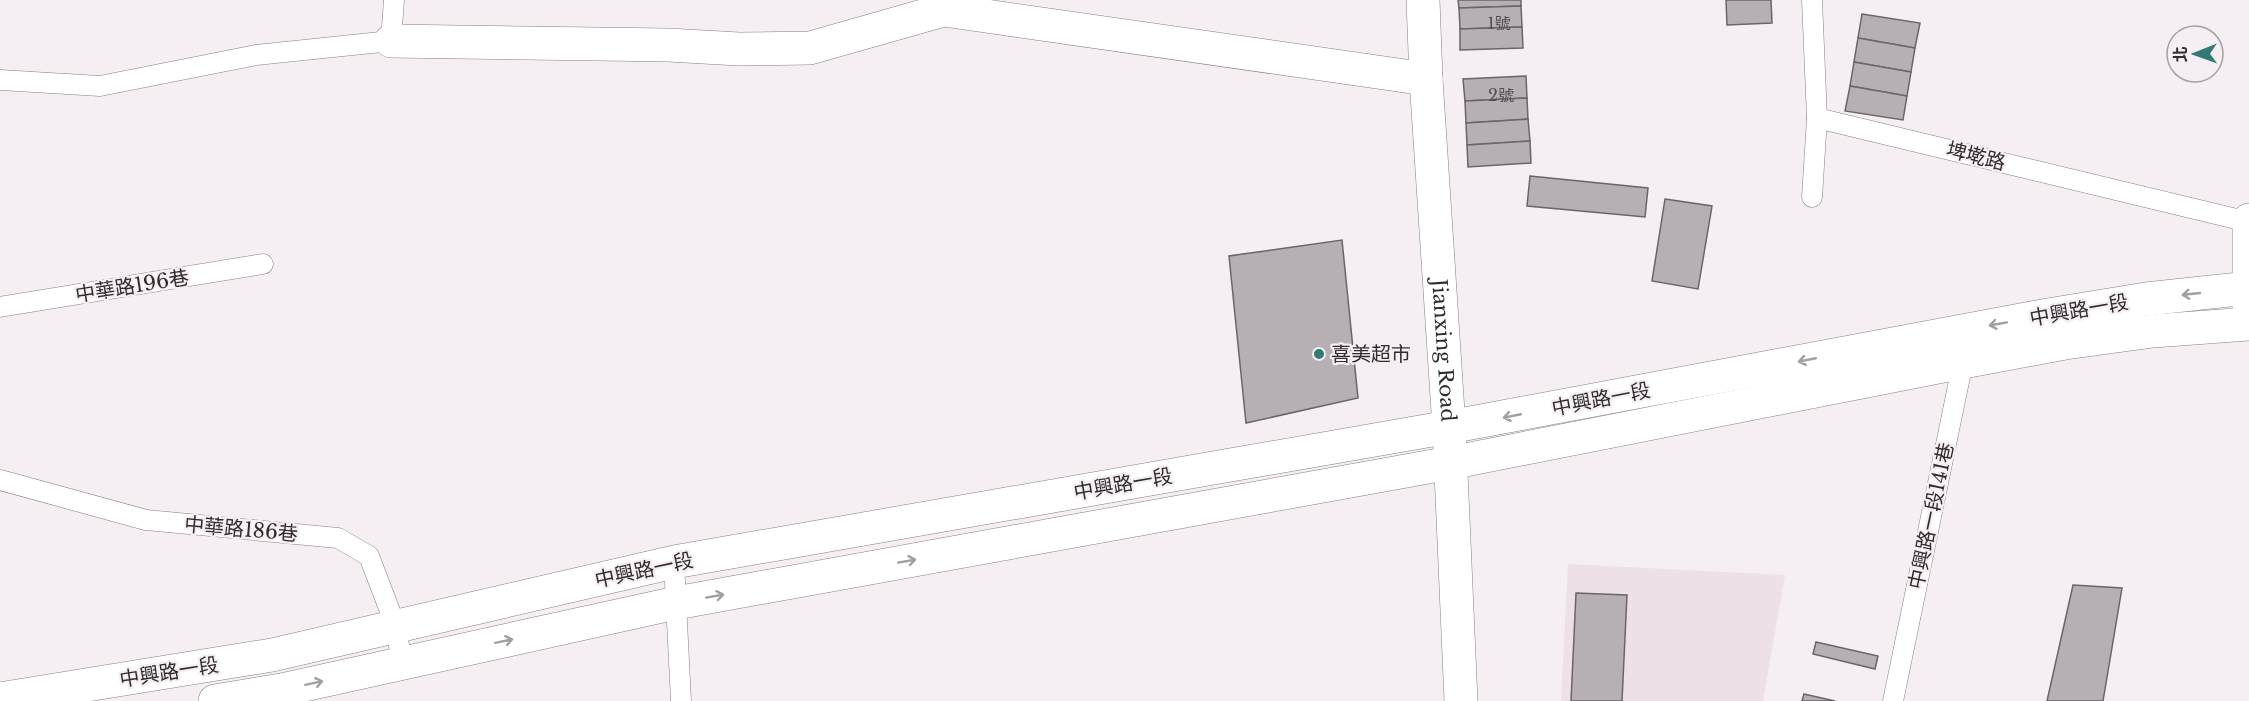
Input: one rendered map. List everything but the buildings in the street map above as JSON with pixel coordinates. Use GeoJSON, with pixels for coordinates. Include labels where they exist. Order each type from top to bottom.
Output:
{"type":"FeatureCollection","features":[{"type":"Feature","properties":{"kind":"main road","name":"Jianxing Road"},"geometry":{"type":"LineString","coordinates":[[1423,0],[1426,79],[1449,427],[1461,701]]}},
{"type":"Feature","properties":{"kind":"main road"},"geometry":{"type":"LineString","coordinates":[[391,41],[668,45],[739,49],[810,48],[944,10],[1426,79]]}},
{"type":"Feature","properties":{"kind":"main road"},"geometry":{"type":"LineString","coordinates":[[2249,221],[2249,295]]}},
{"type":"Feature","properties":{"kind":"main road","name":"中興路一段"},"geometry":{"type":"LineString","coordinates":[[215,701],[282,696],[402,664],[676,603],[1450,463],[1962,347],[2146,299],[2249,295]]}},
{"type":"Feature","properties":{"kind":"main road","name":"中興路一段"},"geometry":{"type":"LineString","coordinates":[[2,695],[272,655],[674,562],[1449,427],[1962,347],[2065,343],[2153,331],[2249,324]]}},
{"type":"Feature","properties":{"kind":"lane"},"geometry":{"type":"LineString","coordinates":[[0,80],[100,86],[256,55],[391,41],[394,0]]}},
{"type":"Feature","properties":{"kind":"lane"},"geometry":{"type":"LineString","coordinates":[[1812,0],[1817,118],[1812,197]]}},
{"type":"Feature","properties":{"kind":"lane","name":"埤墘路"},"geometry":{"type":"LineString","coordinates":[[1817,118],[2249,221]]}},
{"type":"Feature","properties":{"kind":"lane","name":"中華路196巷"},"geometry":{"type":"LineString","coordinates":[[0,307],[263,264]]}},
{"type":"Feature","properties":{"kind":"lane","name":"中興路一段141巷"},"geometry":{"type":"LineString","coordinates":[[1893,701],[1962,347]]}},
{"type":"Feature","properties":{"kind":"lane","name":"中華路186巷"},"geometry":{"type":"LineString","coordinates":[[0,480],[146,520],[338,538],[369,556],[396,627],[402,664]]}},
{"type":"Feature","properties":{"kind":"lane"},"geometry":{"type":"LineString","coordinates":[[674,562],[681,701]]}},
{"type":"Feature","properties":{"kind":"lane"},"geometry":{"type":"LineString","coordinates":[[272,655],[282,696]]}},
{"type":"Feature","properties":{"kind":"shaded area"},"geometry":{"type":"Polygon","coordinates":[[[1568,564],[1785,575],[1763,701],[1561,701],[1568,564]]]}},
{"type":"Feature","properties":{"kind":"place","name":"喜美超市"},"geometry":{"type":"Point","coordinates":[1319,354]}}]}
